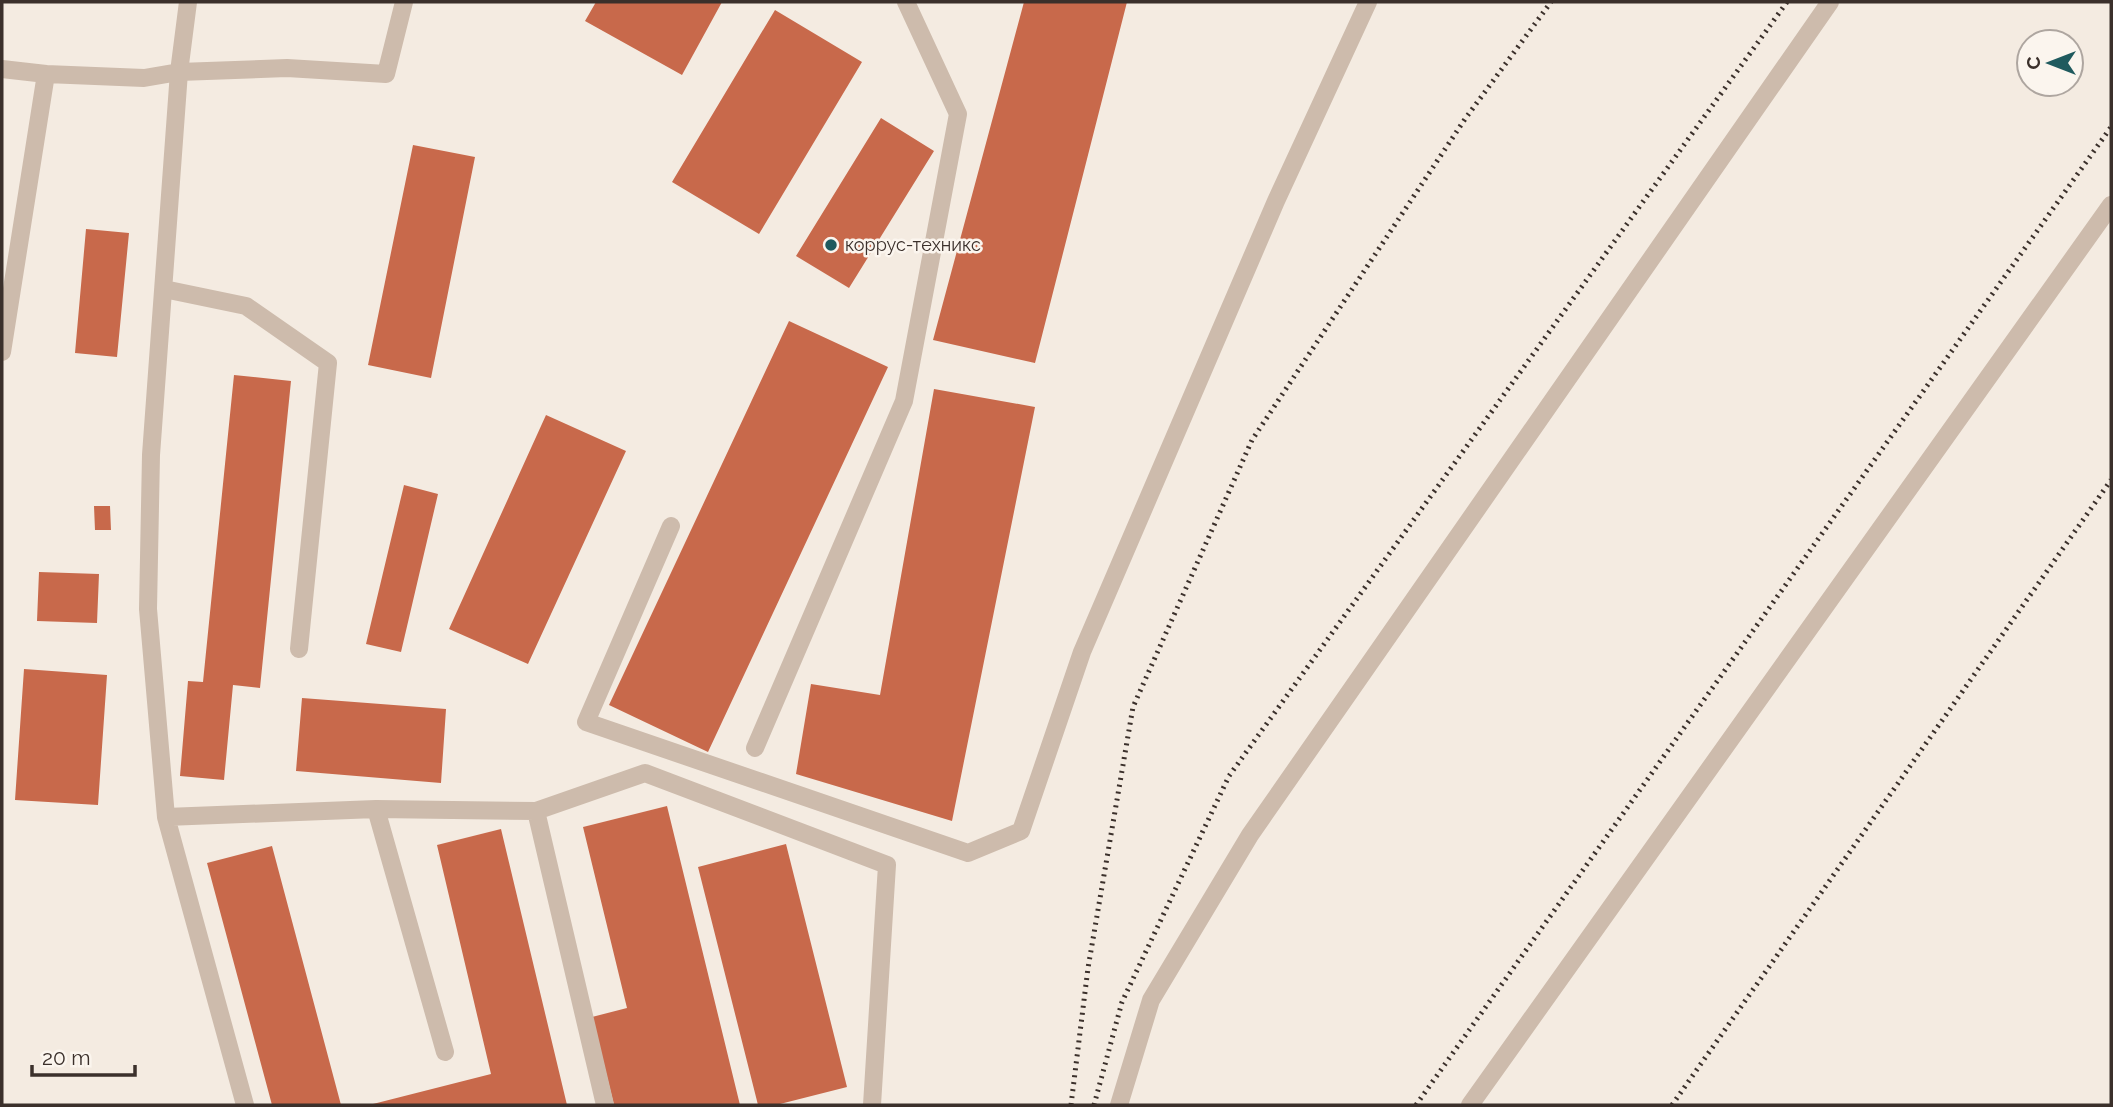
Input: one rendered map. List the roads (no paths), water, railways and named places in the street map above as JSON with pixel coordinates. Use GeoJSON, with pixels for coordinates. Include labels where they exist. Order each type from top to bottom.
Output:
{"type":"FeatureCollection","features":[{"type":"Feature","properties":{"kind":"lane"},"geometry":{"type":"LineString","coordinates":[[188,2],[179,72],[151,455],[148,609],[166,817],[246,1105]]}},
{"type":"Feature","properties":{"kind":"lane"},"geometry":{"type":"LineString","coordinates":[[2,69],[46,74],[145,78],[179,72],[287,68],[386,74],[404,2]]}},
{"type":"Feature","properties":{"kind":"lane"},"geometry":{"type":"LineString","coordinates":[[755,748],[904,401],[958,114],[906,2]]}},
{"type":"Feature","properties":{"kind":"lane"},"geometry":{"type":"LineString","coordinates":[[671,526],[586,722],[968,853],[1021,831],[1082,652],[1276,201],[1368,2]]}},
{"type":"Feature","properties":{"kind":"lane"},"geometry":{"type":"LineString","coordinates":[[1119,1105],[1151,1000],[1250,835],[1830,2]]}},
{"type":"Feature","properties":{"kind":"lane"},"geometry":{"type":"LineString","coordinates":[[2,352],[46,74]]}},
{"type":"Feature","properties":{"kind":"lane"},"geometry":{"type":"LineString","coordinates":[[1470,1105],[2111,205]]}},
{"type":"Feature","properties":{"kind":"lane"},"geometry":{"type":"LineString","coordinates":[[164,289],[246,306],[328,363],[299,649]]}},
{"type":"Feature","properties":{"kind":"lane"},"geometry":{"type":"LineString","coordinates":[[166,817],[376,809],[536,811],[645,773],[887,865],[872,1105]]}},
{"type":"Feature","properties":{"kind":"lane"},"geometry":{"type":"LineString","coordinates":[[376,809],[445,1052]]}},
{"type":"Feature","properties":{"kind":"lane"},"geometry":{"type":"LineString","coordinates":[[536,811],[605,1105]]}},
{"type":"Feature","properties":{"kind":"railway"},"geometry":{"type":"LineString","coordinates":[[1071,1105],[1088,968],[1133,707],[1252,440],[1465,119],[1551,2]]}},
{"type":"Feature","properties":{"kind":"railway"},"geometry":{"type":"LineString","coordinates":[[1094,1105],[1122,1002],[1229,776],[1787,2]]}},
{"type":"Feature","properties":{"kind":"railway"},"geometry":{"type":"LineString","coordinates":[[1416,1105],[2111,127]]}},
{"type":"Feature","properties":{"kind":"railway"},"geometry":{"type":"LineString","coordinates":[[1672,1105],[2111,480]]}},
{"type":"Feature","properties":{"kind":"place","name":"коррус-техникс"},"geometry":{"type":"Point","coordinates":[831,245]}}]}
